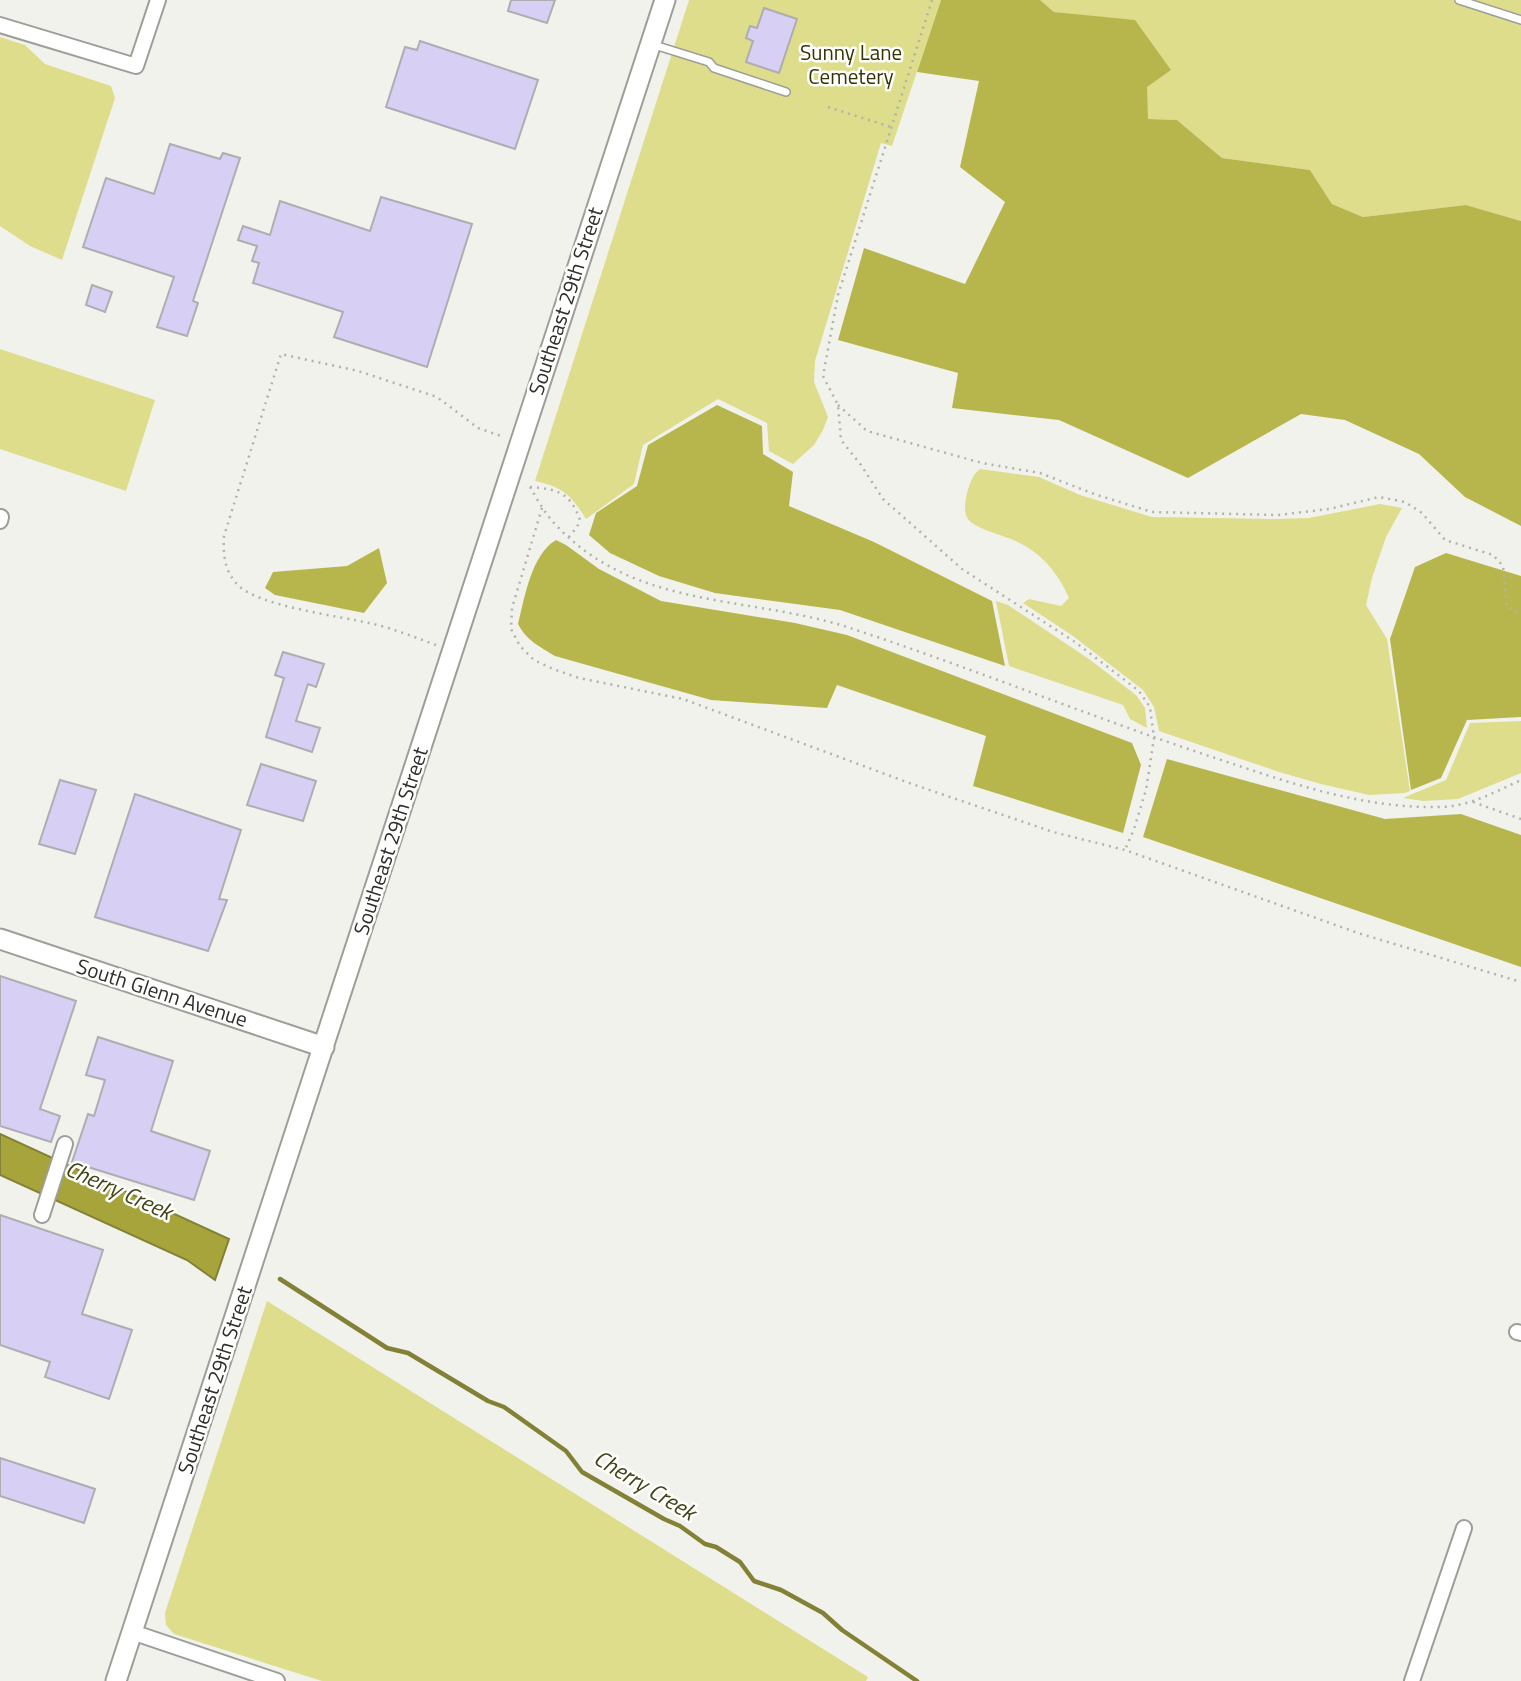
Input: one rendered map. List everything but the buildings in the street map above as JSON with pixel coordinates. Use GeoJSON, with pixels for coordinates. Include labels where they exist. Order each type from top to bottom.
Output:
{"type":"FeatureCollection","features":[{"type":"Feature","properties":{"kind":"main road","name":"Southeast 29th Street"},"geometry":{"type":"LineString","coordinates":[[116,1681],[665,0]]}},
{"type":"Feature","properties":{"kind":"main road","name":"South Glenn Avenue"},"geometry":{"type":"LineString","coordinates":[[0,939],[324,1047]]}},
{"type":"Feature","properties":{"kind":"street"},"geometry":{"type":"LineString","coordinates":[[0,25],[136,66],[158,0]]}},
{"type":"Feature","properties":{"kind":"street"},"geometry":{"type":"LineString","coordinates":[[42,1215],[65,1144]]}},
{"type":"Feature","properties":{"kind":"street"},"geometry":{"type":"LineString","coordinates":[[1412,1681],[1464,1528]]}},
{"type":"Feature","properties":{"kind":"street"},"geometry":{"type":"LineString","coordinates":[[132,1632],[276,1681]]}},
{"type":"Feature","properties":{"kind":"lane"},"geometry":{"type":"LineString","coordinates":[[1462,0],[1521,20]]}},
{"type":"Feature","properties":{"kind":"lane"},"geometry":{"type":"LineString","coordinates":[[651,43],[786,92]]}},
{"type":"Feature","properties":{"kind":"path"},"geometry":{"type":"LineString","coordinates":[[932,0],[838,295],[823,376],[838,405],[867,431],[982,463],[1040,473],[1152,512],[1278,515],[1329,509],[1379,497],[1405,502],[1422,513],[1445,540],[1493,555],[1503,566],[1507,607],[1521,613]]}},
{"type":"Feature","properties":{"kind":"path"},"geometry":{"type":"LineString","coordinates":[[828,107],[891,127]]}},
{"type":"Feature","properties":{"kind":"path"},"geometry":{"type":"LineString","coordinates":[[453,650],[373,623],[256,597],[239,586],[228,571],[223,556],[224,536],[281,354],[358,371],[437,397],[478,428],[520,442]]}},
{"type":"Feature","properties":{"kind":"path"},"geometry":{"type":"LineString","coordinates":[[838,405],[841,440],[883,499],[962,569],[1075,642],[1139,691],[1150,707],[1154,738],[1146,790],[1135,829],[1125,850]]}},
{"type":"Feature","properties":{"kind":"path"},"geometry":{"type":"LineString","coordinates":[[569,537],[580,520],[576,508],[559,491],[530,487],[542,508],[569,537],[613,569],[649,585],[719,602],[818,618],[844,626],[1008,682],[1154,738],[1305,788],[1385,805],[1443,807],[1472,802],[1521,780]]}},
{"type":"Feature","properties":{"kind":"path"},"geometry":{"type":"LineString","coordinates":[[542,508],[512,608],[511,629],[520,646],[534,660],[579,678],[683,699],[963,802],[1053,832],[1125,850],[1358,933],[1521,982]]}},
{"type":"Feature","properties":{"kind":"path"},"geometry":{"type":"LineString","coordinates":[[1472,802],[1521,819]]}},
{"type":"Feature","properties":{"kind":"green space","name":"Sunny Lane Cemetery"},"geometry":{"type":"Polygon","coordinates":[[[689,0],[941,0],[892,146],[881,143],[815,361],[814,382],[828,417],[814,445],[793,464],[769,451],[767,423],[718,399],[643,445],[634,484],[586,519],[565,493],[535,481],[689,0]]]}},
{"type":"Feature","properties":{"kind":"green space"},"geometry":{"type":"Polygon","coordinates":[[[1040,0],[1521,0],[1521,221],[1466,205],[1363,217],[1332,204],[1310,170],[1222,158],[1177,120],[1147,119],[1147,87],[1135,21],[1054,12],[1040,0]]]}},
{"type":"Feature","properties":{"kind":"green space"},"geometry":{"type":"Polygon","coordinates":[[[0,37],[25,45],[45,64],[111,86],[115,98],[62,260],[30,246],[0,226],[0,37]]]}},
{"type":"Feature","properties":{"kind":"green space"},"geometry":{"type":"Polygon","coordinates":[[[0,349],[155,400],[126,491],[0,449],[0,349]]]}},
{"type":"Feature","properties":{"kind":"green space"},"geometry":{"type":"Polygon","coordinates":[[[980,469],[1039,477],[1080,495],[1152,517],[1309,518],[1380,504],[1402,508],[1386,537],[1366,605],[1387,639],[1410,791],[1369,795],[1321,784],[1159,731],[1154,707],[1143,690],[1073,636],[1023,603],[1029,599],[1061,606],[1069,598],[1052,569],[1037,554],[1018,542],[981,528],[968,519],[965,510],[967,492],[980,469]]]}},
{"type":"Feature","properties":{"kind":"green space"},"geometry":{"type":"Polygon","coordinates":[[[996,601],[1008,605],[1089,659],[1136,695],[1145,708],[1147,728],[1130,719],[1123,705],[1009,666],[996,601]]]}},
{"type":"Feature","properties":{"kind":"green space"},"geometry":{"type":"Polygon","coordinates":[[[1521,721],[1521,773],[1458,799],[1423,801],[1403,798],[1446,780],[1470,723],[1521,721]]]}},
{"type":"Feature","properties":{"kind":"green space"},"geometry":{"type":"Polygon","coordinates":[[[267,1301],[868,1677],[866,1681],[322,1681],[174,1634],[166,1625],[165,1613],[267,1301]]]}},
{"type":"Feature","properties":{"kind":"shaded area"},"geometry":{"type":"Polygon","coordinates":[[[941,0],[1040,0],[1054,12],[1135,20],[1171,70],[1147,87],[1148,119],[1177,120],[1222,158],[1310,170],[1332,204],[1363,217],[1466,205],[1521,221],[1521,526],[1465,497],[1419,454],[1345,420],[1301,414],[1188,478],[1059,420],[952,408],[958,373],[838,340],[864,248],[965,284],[1005,202],[960,167],[979,81],[917,72],[941,0]]]}},
{"type":"Feature","properties":{"kind":"shaded area"},"geometry":{"type":"Polygon","coordinates":[[[717,405],[762,426],[763,454],[793,472],[789,506],[874,542],[992,601],[1005,666],[840,610],[715,593],[659,576],[610,553],[589,535],[596,513],[637,486],[648,445],[717,405]]]}},
{"type":"Feature","properties":{"kind":"shaded area"},"geometry":{"type":"Polygon","coordinates":[[[556,540],[599,569],[661,601],[795,623],[847,635],[1132,743],[1141,765],[1123,833],[973,786],[986,736],[837,685],[827,708],[711,700],[555,656],[529,639],[518,624],[535,566],[547,547],[556,540]]]}},
{"type":"Feature","properties":{"kind":"shaded area"},"geometry":{"type":"Polygon","coordinates":[[[379,548],[387,583],[364,613],[275,595],[265,588],[273,572],[347,566],[379,548]]]}},
{"type":"Feature","properties":{"kind":"shaded area"},"geometry":{"type":"Polygon","coordinates":[[[1446,553],[1521,576],[1521,717],[1467,720],[1441,778],[1411,790],[1390,639],[1415,567],[1446,553]]]}},
{"type":"Feature","properties":{"kind":"shaded area"},"geometry":{"type":"Polygon","coordinates":[[[1167,759],[1385,819],[1461,814],[1521,835],[1521,967],[1143,837],[1167,759]]]}},
{"type":"Feature","properties":{"kind":"water"},"geometry":{"type":"Polygon","coordinates":[[[0,1134],[229,1239],[215,1280],[187,1260],[0,1175],[0,1134]]]}},
{"type":"Feature","properties":{"kind":"waterway","name":"Cherry Creek"},"geometry":{"type":"LineString","coordinates":[[280,1279],[387,1348],[408,1353],[488,1401],[504,1407],[566,1451],[582,1472],[740,1562],[754,1581],[781,1590],[823,1613],[842,1630],[917,1681]]}}]}
